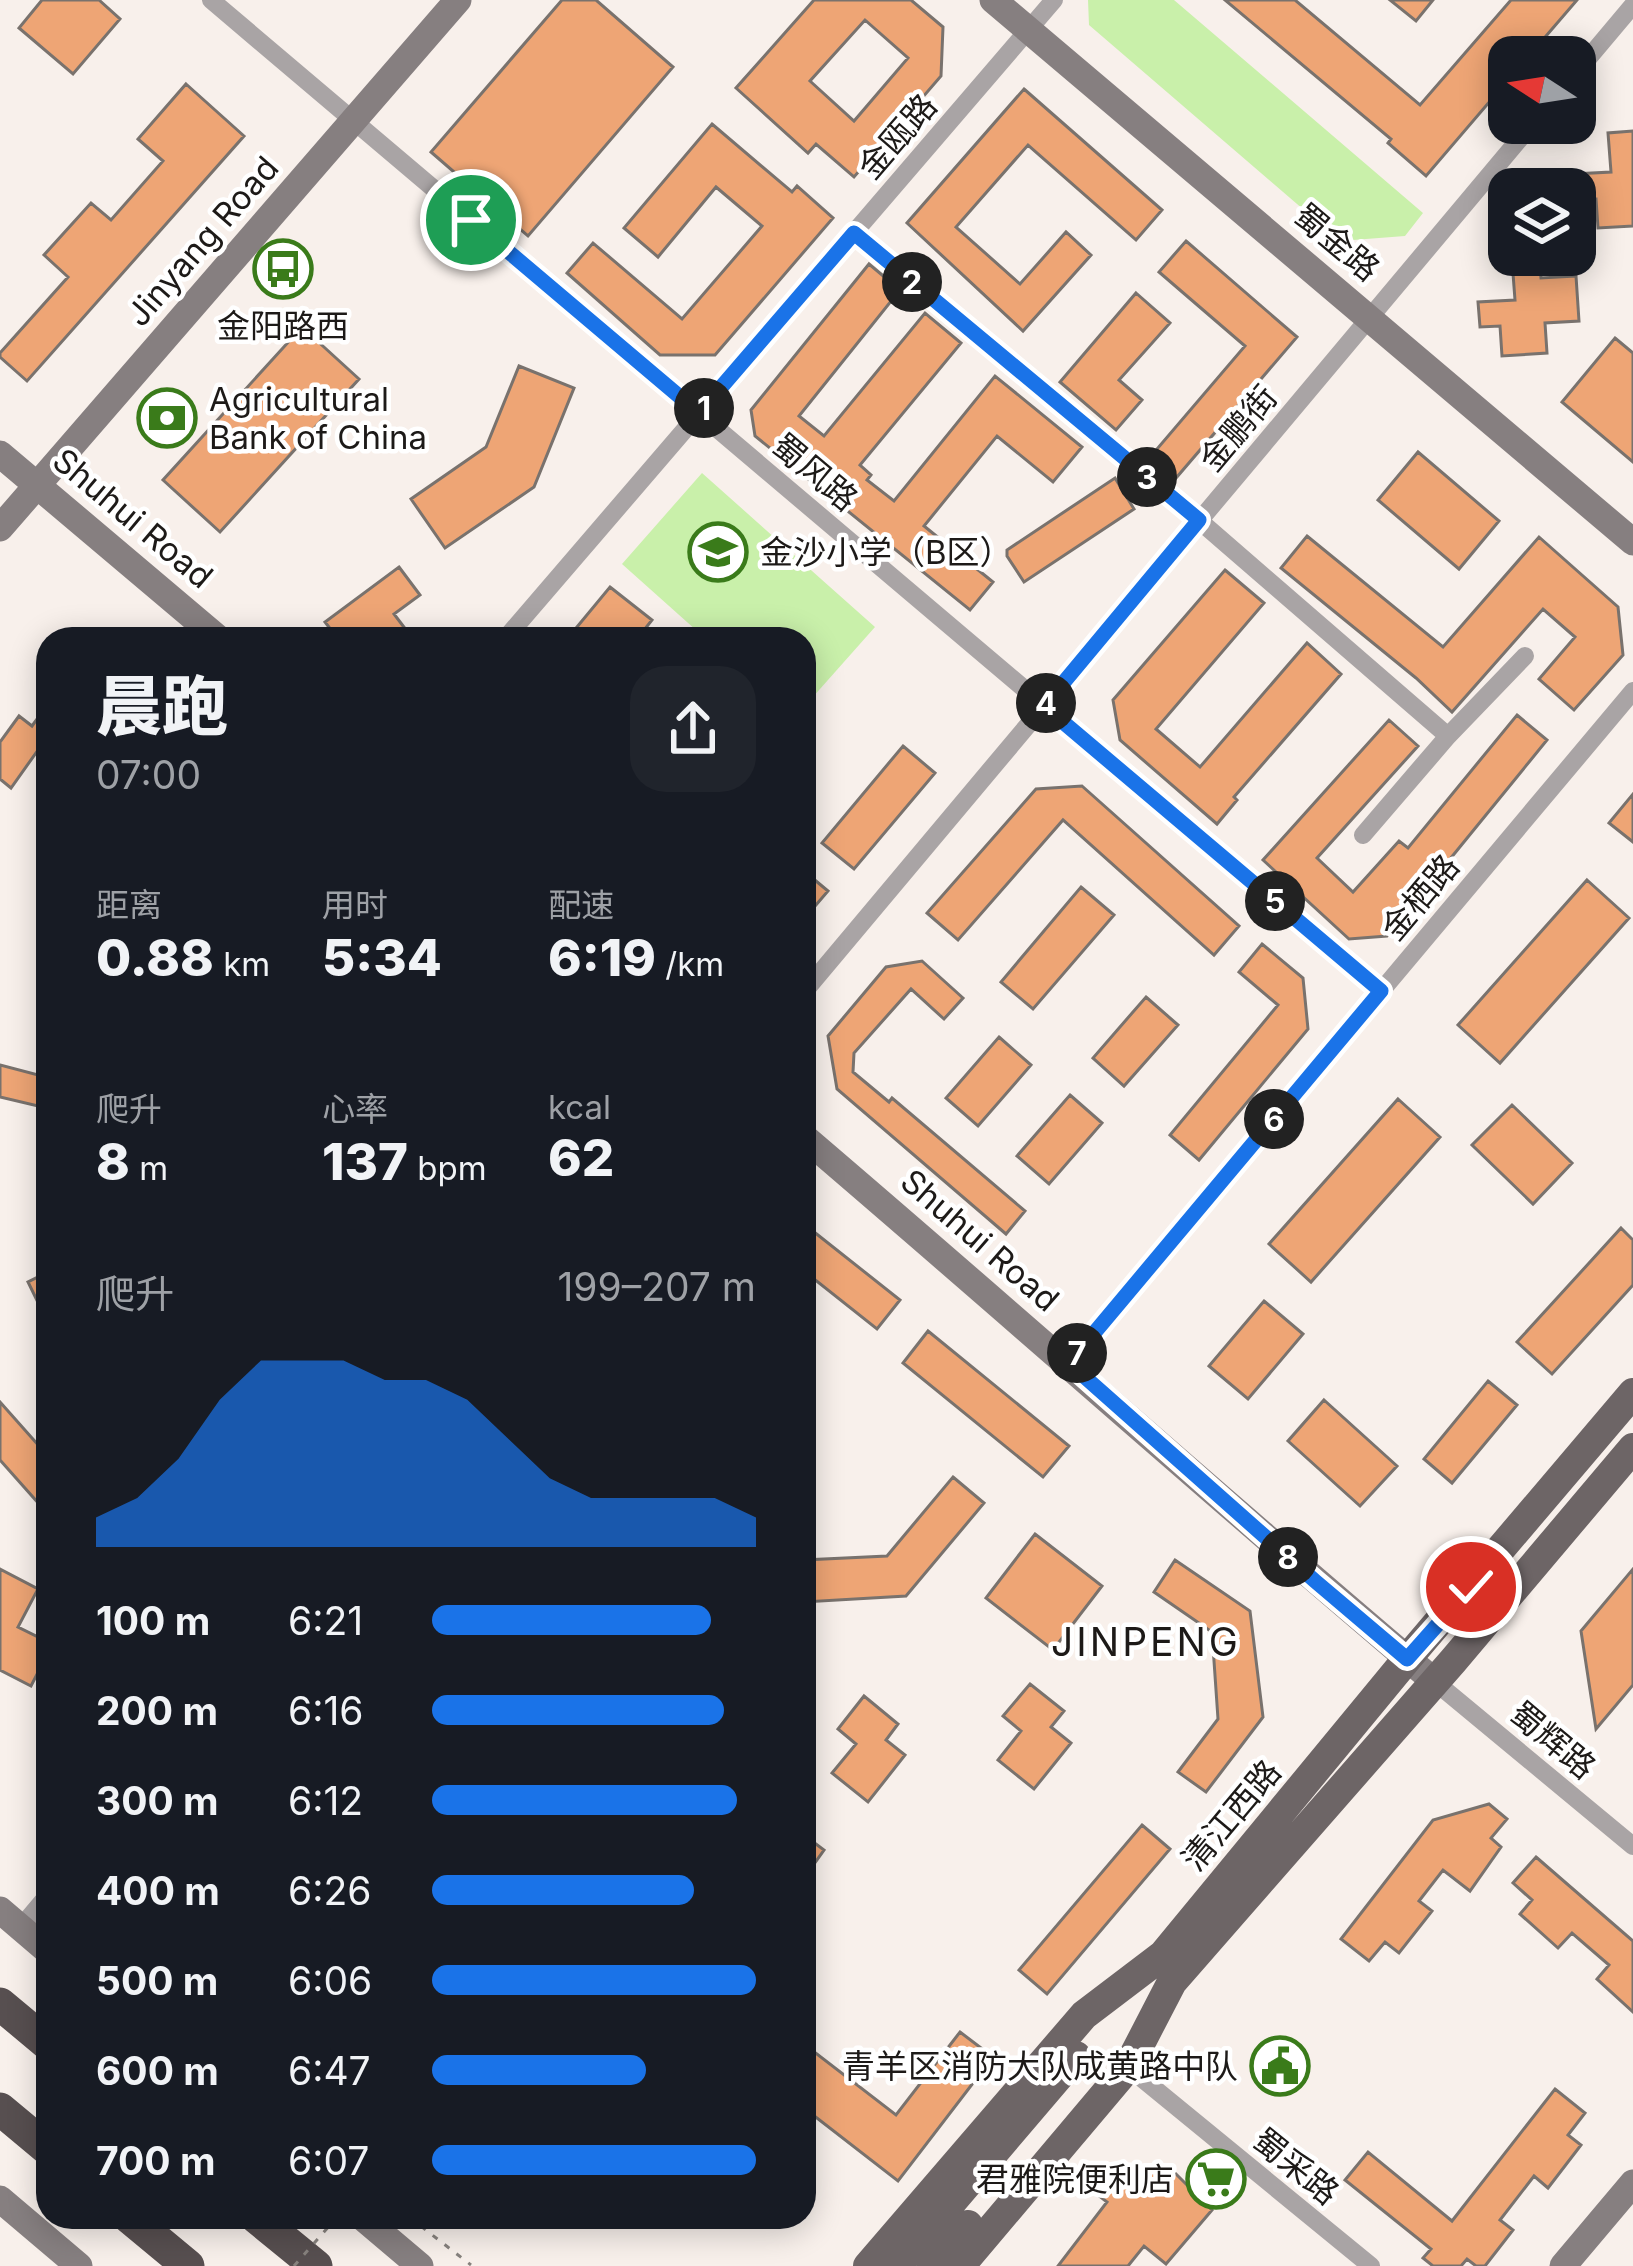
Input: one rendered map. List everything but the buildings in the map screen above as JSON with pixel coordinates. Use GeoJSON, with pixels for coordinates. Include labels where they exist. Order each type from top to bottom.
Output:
{"type":"FeatureCollection","features":[{"type":"Feature","properties":{"kind":"highway"},"geometry":{"type":"LineString","coordinates":[[6,2008],[36,2034]]}},
{"type":"Feature","properties":{"kind":"highway"},"geometry":{"type":"LineString","coordinates":[[0,2109],[36,2140]]}},
{"type":"Feature","properties":{"kind":"highway"},"geometry":{"type":"LineString","coordinates":[[143,2229],[188,2266]]}},
{"type":"Feature","properties":{"kind":"highway"},"geometry":{"type":"LineString","coordinates":[[271,2229],[316,2266]]}},
{"type":"Feature","properties":{"kind":"main road","name":"清江西路"},"geometry":{"type":"LineString","coordinates":[[1167,1968],[1407,1659],[1633,1393]]}},
{"type":"Feature","properties":{"kind":"main road","name":"清江西路"},"geometry":{"type":"LineString","coordinates":[[868,2266],[1084,2015],[1167,1968],[1434,1681],[1633,1448]]}},
{"type":"Feature","properties":{"kind":"main road"},"geometry":{"type":"LineString","coordinates":[[960,2266],[1167,1968]]}},
{"type":"Feature","properties":{"kind":"main road"},"geometry":{"type":"LineString","coordinates":[[897,2266],[1116,2047]]}},
{"type":"Feature","properties":{"kind":"main road"},"geometry":{"type":"LineString","coordinates":[[932,2266],[1116,2047]]}},
{"type":"Feature","properties":{"kind":"street","name":"蜀风路"},"geometry":{"type":"LineString","coordinates":[[211,0],[1381,991]]}},
{"type":"Feature","properties":{"kind":"street","name":"Jinyang Road"},"geometry":{"type":"LineString","coordinates":[[0,528],[458,0]]}},
{"type":"Feature","properties":{"kind":"street","name":"蜀金路"},"geometry":{"type":"LineString","coordinates":[[993,0],[1633,542]]}},
{"type":"Feature","properties":{"kind":"street","name":"金瓯路"},"geometry":{"type":"LineString","coordinates":[[515,627],[1054,0]]}},
{"type":"Feature","properties":{"kind":"street"},"geometry":{"type":"LineString","coordinates":[[1596,49],[1633,5]]}},
{"type":"Feature","properties":{"kind":"street","name":"金鹏街"},"geometry":{"type":"LineString","coordinates":[[816,978],[1515,144]]}},
{"type":"Feature","properties":{"kind":"street"},"geometry":{"type":"LineString","coordinates":[[854,233],[1199,520],[1448,736]]}},
{"type":"Feature","properties":{"kind":"street","name":"Shuhui Road"},"geometry":{"type":"LineString","coordinates":[[0,454],[206,627]]}},
{"type":"Feature","properties":{"kind":"street"},"geometry":{"type":"LineString","coordinates":[[1363,835],[1525,656]]}},
{"type":"Feature","properties":{"kind":"street","name":"金栖路"},"geometry":{"type":"LineString","coordinates":[[1069,1363],[1633,691]]}},
{"type":"Feature","properties":{"kind":"street","name":"Shuhui Road"},"geometry":{"type":"LineString","coordinates":[[816,1147],[1434,1681]]}},
{"type":"Feature","properties":{"kind":"street","name":"蜀辉路"},"geometry":{"type":"LineString","coordinates":[[1434,1681],[1633,1846]]}},
{"type":"Feature","properties":{"kind":"street"},"geometry":{"type":"LineString","coordinates":[[36,1902],[10,1919],[36,1941]]}},
{"type":"Feature","properties":{"kind":"street","name":"蜀采路"},"geometry":{"type":"LineString","coordinates":[[1116,2047],[1371,2266]]}},
{"type":"Feature","properties":{"kind":"street"},"geometry":{"type":"LineString","coordinates":[[1563,2266],[1633,2182]]}},
{"type":"Feature","properties":{"kind":"street"},"geometry":{"type":"LineString","coordinates":[[0,2199],[79,2266]]}},
{"type":"Feature","properties":{"kind":"street"},"geometry":{"type":"LineString","coordinates":[[376,2229],[419,2266]]}},
{"type":"Feature","properties":{"kind":"path"},"geometry":{"type":"LineString","coordinates":[[294,2266],[326,2229]]}},
{"type":"Feature","properties":{"kind":"path"},"geometry":{"type":"LineString","coordinates":[[424,2229],[471,2265]]}},
{"type":"Feature","properties":{"kind":"green space"},"geometry":{"type":"Polygon","coordinates":[[[1088,0],[1174,0],[1423,213],[1405,236],[1340,241],[1089,25],[1088,0]]]}},
{"type":"Feature","properties":{"kind":"green space"},"geometry":{"type":"Polygon","coordinates":[[[702,473],[875,627],[816,693],[816,627],[693,627],[622,564],[702,473]]]}},
{"type":"Feature","properties":{"kind":"place","name":"金阳路西"},"geometry":{"type":"Point","coordinates":[283,269]}},
{"type":"Feature","properties":{"kind":"place","name":"Agricultural Bank of China"},"geometry":{"type":"Point","coordinates":[167,418]}},
{"type":"Feature","properties":{"kind":"place","name":"金沙小学（B区）"},"geometry":{"type":"Point","coordinates":[718,552]}},
{"type":"Feature","properties":{"kind":"place","name":"青羊区消防大队成黄路中队"},"geometry":{"type":"Point","coordinates":[1280,2066]}},
{"type":"Feature","properties":{"kind":"place","name":"君雅院便利店"},"geometry":{"type":"Point","coordinates":[1216,2179]}},
{"type":"Feature","properties":{"kind":"district","name":"JINPENG"},"geometry":{"type":"Point","coordinates":[1146,1641]}},
{"type":"Feature","properties":{"kind":"route"},"geometry":{"type":"LineString","coordinates":[[471,220],[699,413],[854,233],[1199,520],[1044,706],[1381,991],[1069,1363],[1407,1659],[1471,1587]]}}]}
